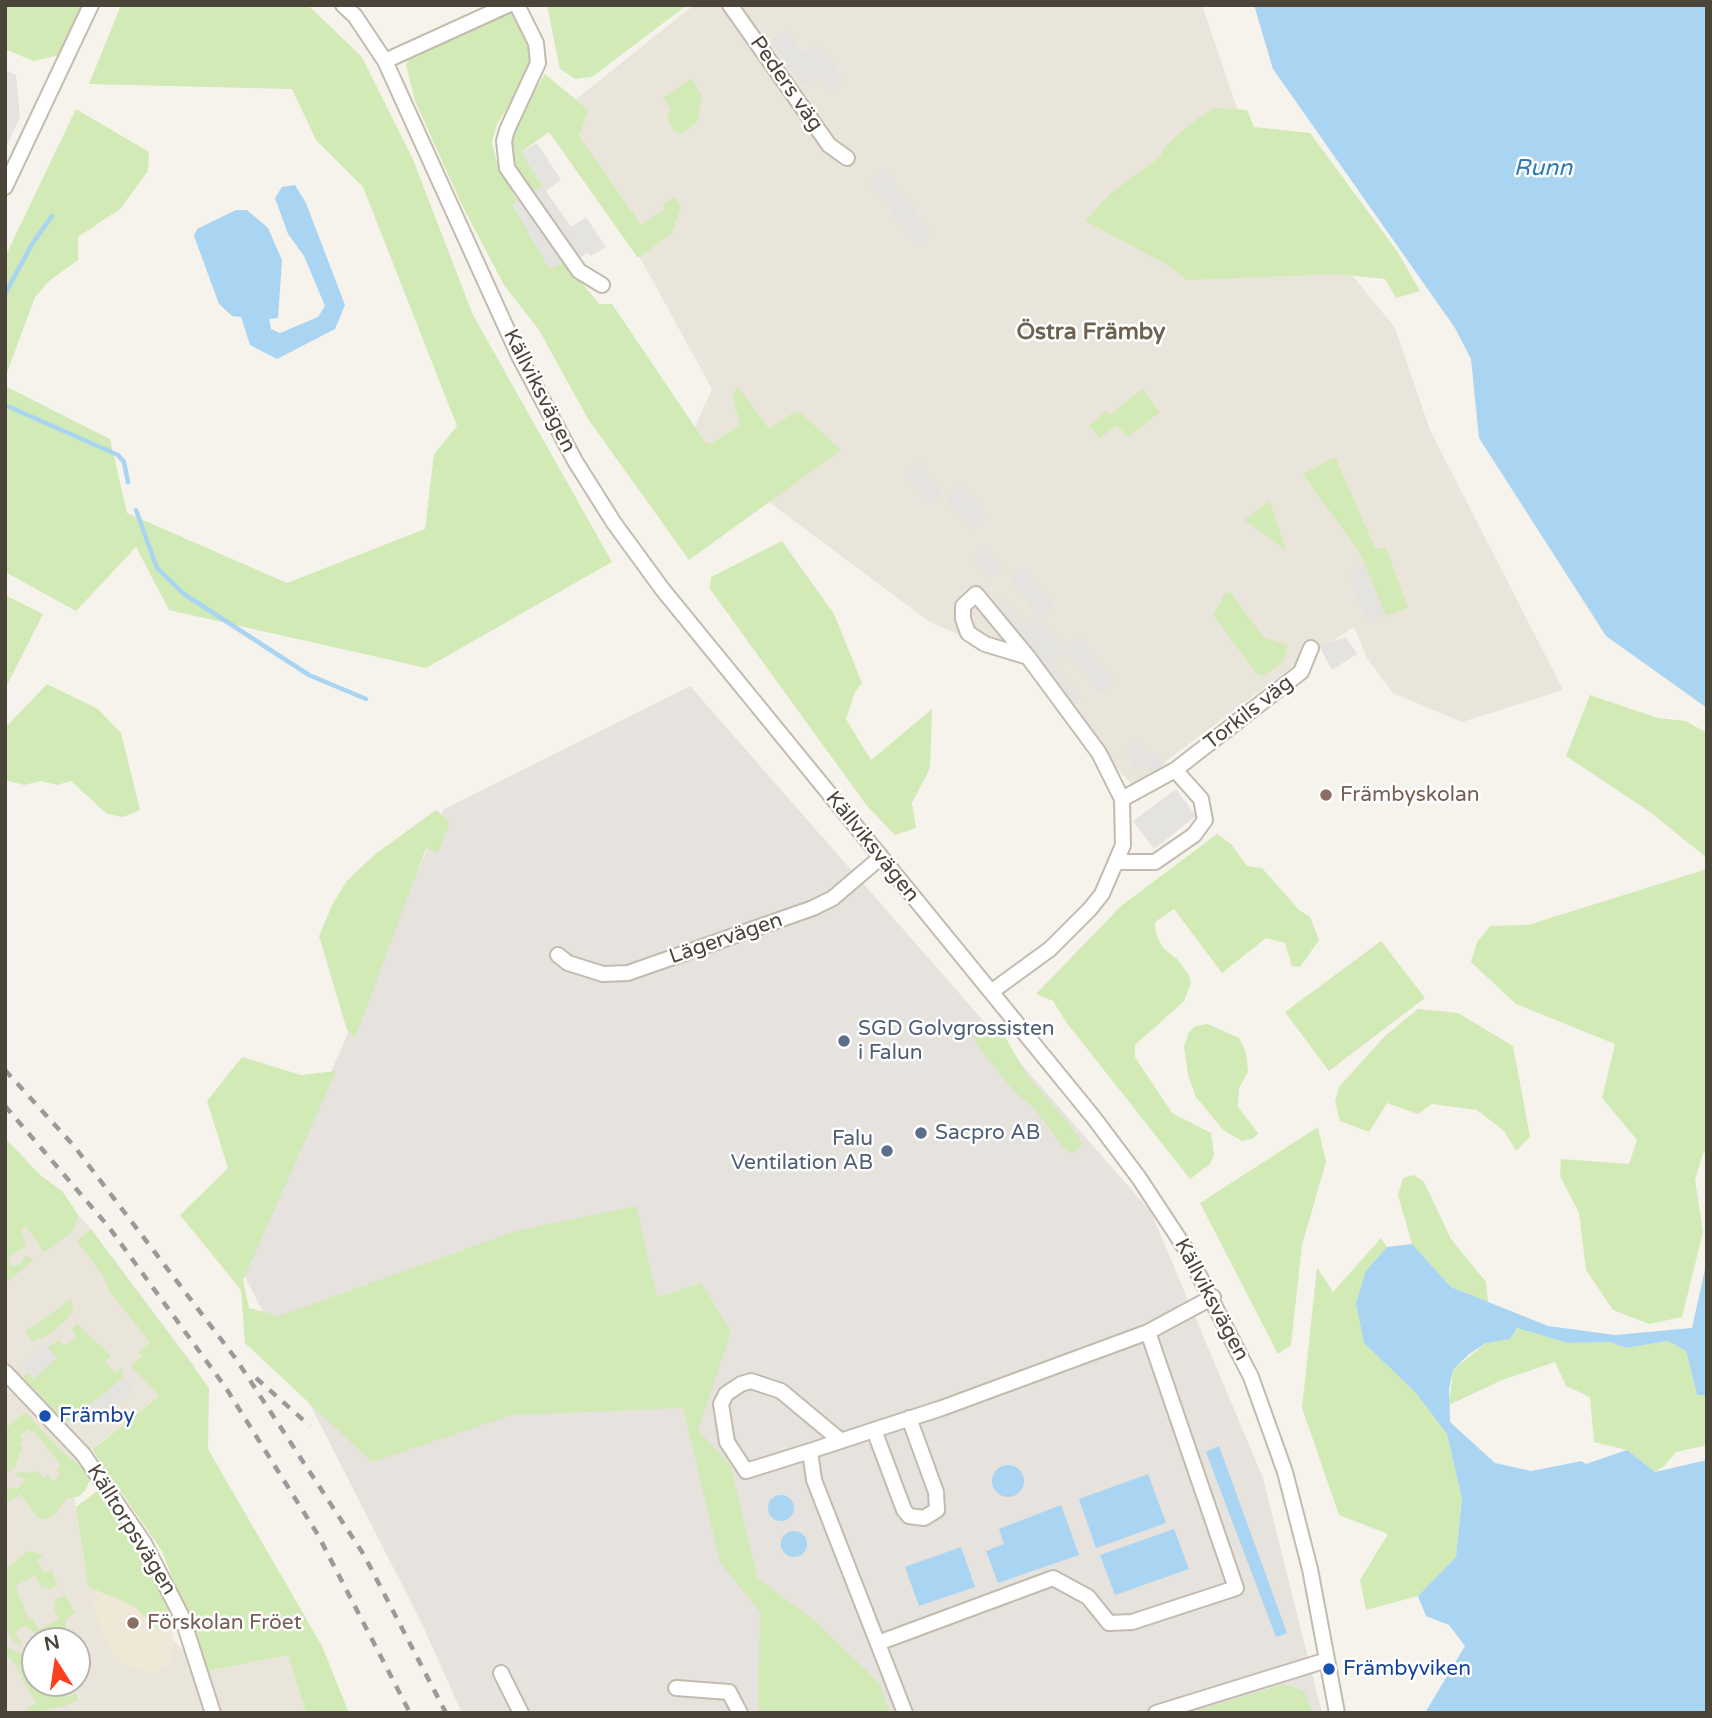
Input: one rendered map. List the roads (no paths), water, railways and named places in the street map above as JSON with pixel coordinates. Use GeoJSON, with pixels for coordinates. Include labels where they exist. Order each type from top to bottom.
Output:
{"type":"FeatureCollection","features":[{"type":"Feature","properties":{"kind":"street"},"geometry":{"type":"LineString","coordinates":[[5,187],[91,5]]}},
{"type":"Feature","properties":{"kind":"street","name":"Källviksvägen"},"geometry":{"type":"LineString","coordinates":[[343,5],[355,16],[385,61],[519,356],[575,461],[614,523],[663,590],[1125,1159],[1185,1248],[1213,1297],[1251,1377],[1285,1472],[1310,1569],[1337,1713]]}},
{"type":"Feature","properties":{"kind":"street"},"geometry":{"type":"LineString","coordinates":[[385,61],[508,5]]}},
{"type":"Feature","properties":{"kind":"street"},"geometry":{"type":"LineString","coordinates":[[516,5],[536,43],[538,63],[507,130],[504,141],[507,168],[579,271],[602,285]]}},
{"type":"Feature","properties":{"kind":"street","name":"Peders väg"},"geometry":{"type":"LineString","coordinates":[[730,5],[829,145],[847,158]]}},
{"type":"Feature","properties":{"kind":"street"},"geometry":{"type":"LineString","coordinates":[[991,992],[1050,949],[1078,922],[1102,894],[1118,862],[1123,845],[1122,799],[1099,752],[1028,657],[976,594],[963,606],[963,619],[968,633],[985,644],[1028,657]]}},
{"type":"Feature","properties":{"kind":"street","name":"Torkils väg"},"geometry":{"type":"LineString","coordinates":[[1122,799],[1175,770],[1301,672],[1311,648]]}},
{"type":"Feature","properties":{"kind":"street"},"geometry":{"type":"LineString","coordinates":[[1118,862],[1155,862],[1194,835],[1205,820],[1201,799],[1175,770]]}},
{"type":"Feature","properties":{"kind":"street","name":"Lägervägen"},"geometry":{"type":"LineString","coordinates":[[558,955],[568,963],[603,974],[636,971],[813,908],[833,898],[881,857]]}},
{"type":"Feature","properties":{"kind":"street"},"geometry":{"type":"LineString","coordinates":[[841,1441],[781,1391],[751,1381],[726,1394],[721,1404],[727,1442],[746,1471],[841,1441],[909,1418],[1148,1332],[1213,1297]]}},
{"type":"Feature","properties":{"kind":"street"},"geometry":{"type":"LineString","coordinates":[[878,1643],[1053,1578],[1088,1597],[1110,1623],[1132,1622],[1236,1588],[1148,1332]]}},
{"type":"Feature","properties":{"kind":"street","name":"Källtorpsvägen"},"geometry":{"type":"LineString","coordinates":[[5,1372],[83,1454],[144,1543],[182,1617],[214,1713]]}},
{"type":"Feature","properties":{"kind":"street"},"geometry":{"type":"LineString","coordinates":[[874,1430],[904,1510],[908,1516],[924,1518],[937,1510],[936,1492],[909,1418]]}},
{"type":"Feature","properties":{"kind":"street"},"geometry":{"type":"LineString","coordinates":[[810,1451],[814,1480],[905,1713]]}},
{"type":"Feature","properties":{"kind":"street"},"geometry":{"type":"LineString","coordinates":[[1156,1713],[1327,1660]]}},
{"type":"Feature","properties":{"kind":"street"},"geometry":{"type":"LineString","coordinates":[[501,1672],[521,1713]]}},
{"type":"Feature","properties":{"kind":"street"},"geometry":{"type":"LineString","coordinates":[[676,1688],[729,1692],[740,1713]]}},
{"type":"Feature","properties":{"kind":"water","name":"Runn"},"geometry":{"type":"Polygon","coordinates":[[[1254,5],[1707,5],[1707,708],[1606,636],[1479,438],[1471,359],[1455,328],[1273,69],[1254,5]]]}},
{"type":"Feature","properties":{"kind":"water"},"geometry":{"type":"Polygon","coordinates":[[[295,185],[306,203],[345,305],[335,329],[277,359],[250,345],[241,317],[232,316],[219,304],[194,236],[197,229],[236,210],[247,210],[268,228],[282,260],[278,318],[269,319],[271,329],[280,333],[318,317],[325,306],[304,256],[288,234],[275,198],[282,187],[295,185]]]}},
{"type":"Feature","properties":{"kind":"water"},"geometry":{"type":"Polygon","coordinates":[[[1412,1244],[1451,1287],[1548,1326],[1615,1335],[1692,1328],[1707,1260],[1707,1395],[1697,1395],[1686,1351],[1668,1341],[1626,1348],[1610,1342],[1568,1343],[1517,1328],[1510,1339],[1486,1343],[1469,1354],[1453,1370],[1449,1389],[1450,1422],[1495,1463],[1531,1471],[1582,1461],[1586,1464],[1627,1450],[1655,1472],[1707,1460],[1707,1713],[1425,1713],[1465,1646],[1449,1625],[1426,1616],[1418,1596],[1456,1557],[1462,1499],[1447,1434],[1415,1392],[1364,1343],[1356,1303],[1366,1271],[1387,1247],[1412,1244]]]}},
{"type":"Feature","properties":{"kind":"water"},"geometry":{"type":"Polygon","coordinates":[[[1219,1446],[1287,1633],[1276,1637],[1206,1452],[1219,1446]]]}},
{"type":"Feature","properties":{"kind":"water"},"geometry":{"type":"Polygon","coordinates":[[[1008,1465],[1019,1470],[1024,1481],[1019,1492],[1008,1497],[997,1492],[992,1481],[997,1470],[1008,1465]]]}},
{"type":"Feature","properties":{"kind":"water"},"geometry":{"type":"Polygon","coordinates":[[[1148,1474],[1166,1523],[1096,1548],[1079,1499],[1148,1474]]]}},
{"type":"Feature","properties":{"kind":"water"},"geometry":{"type":"Polygon","coordinates":[[[781,1495],[790,1499],[794,1508],[790,1517],[781,1521],[772,1517],[768,1508],[772,1499],[781,1495]]]}},
{"type":"Feature","properties":{"kind":"water"},"geometry":{"type":"Polygon","coordinates":[[[1061,1505],[1079,1555],[998,1583],[986,1551],[1004,1544],[999,1529],[1061,1505]]]}},
{"type":"Feature","properties":{"kind":"water"},"geometry":{"type":"Polygon","coordinates":[[[1174,1529],[1189,1569],[1115,1595],[1100,1555],[1174,1529]]]}},
{"type":"Feature","properties":{"kind":"water"},"geometry":{"type":"Polygon","coordinates":[[[794,1531],[803,1535],[807,1544],[803,1553],[794,1557],[785,1553],[781,1544],[785,1535],[794,1531]]]}},
{"type":"Feature","properties":{"kind":"water"},"geometry":{"type":"Polygon","coordinates":[[[961,1547],[975,1587],[919,1606],[905,1567],[961,1547]]]}},
{"type":"Feature","properties":{"kind":"waterway"},"geometry":{"type":"LineString","coordinates":[[5,294],[32,244],[52,216]]}},
{"type":"Feature","properties":{"kind":"waterway"},"geometry":{"type":"LineString","coordinates":[[5,405],[118,455],[124,462],[128,482]]}},
{"type":"Feature","properties":{"kind":"waterway"},"geometry":{"type":"LineString","coordinates":[[136,510],[157,568],[184,594],[309,675],[366,699]]}},
{"type":"Feature","properties":{"kind":"railway"},"geometry":{"type":"LineString","coordinates":[[5,1070],[74,1146],[236,1359],[364,1555],[446,1713]]}},
{"type":"Feature","properties":{"kind":"railway"},"geometry":{"type":"LineString","coordinates":[[5,1106],[108,1226],[226,1388],[318,1535],[410,1713]]}},
{"type":"Feature","properties":{"kind":"railway"},"geometry":{"type":"LineString","coordinates":[[256,1378],[310,1426]]}},
{"type":"Feature","properties":{"kind":"place","name":"Främbyskolan"},"geometry":{"type":"Point","coordinates":[1326,795]}},
{"type":"Feature","properties":{"kind":"place","name":"SGD Golvgrossisten i Falun"},"geometry":{"type":"Point","coordinates":[844,1041]}},
{"type":"Feature","properties":{"kind":"place","name":"Sacpro AB"},"geometry":{"type":"Point","coordinates":[921,1133]}},
{"type":"Feature","properties":{"kind":"place","name":"Falu Ventilation AB"},"geometry":{"type":"Point","coordinates":[887,1151]}},
{"type":"Feature","properties":{"kind":"place","name":"Främby"},"geometry":{"type":"Point","coordinates":[45,1416]}},
{"type":"Feature","properties":{"kind":"place","name":"Förskolan Fröet"},"geometry":{"type":"Point","coordinates":[133,1623]}},
{"type":"Feature","properties":{"kind":"place","name":"Främbyviken"},"geometry":{"type":"Point","coordinates":[1329,1669]}},
{"type":"Feature","properties":{"kind":"district","name":"Östra Främby"},"geometry":{"type":"Point","coordinates":[1091,333]}}]}
